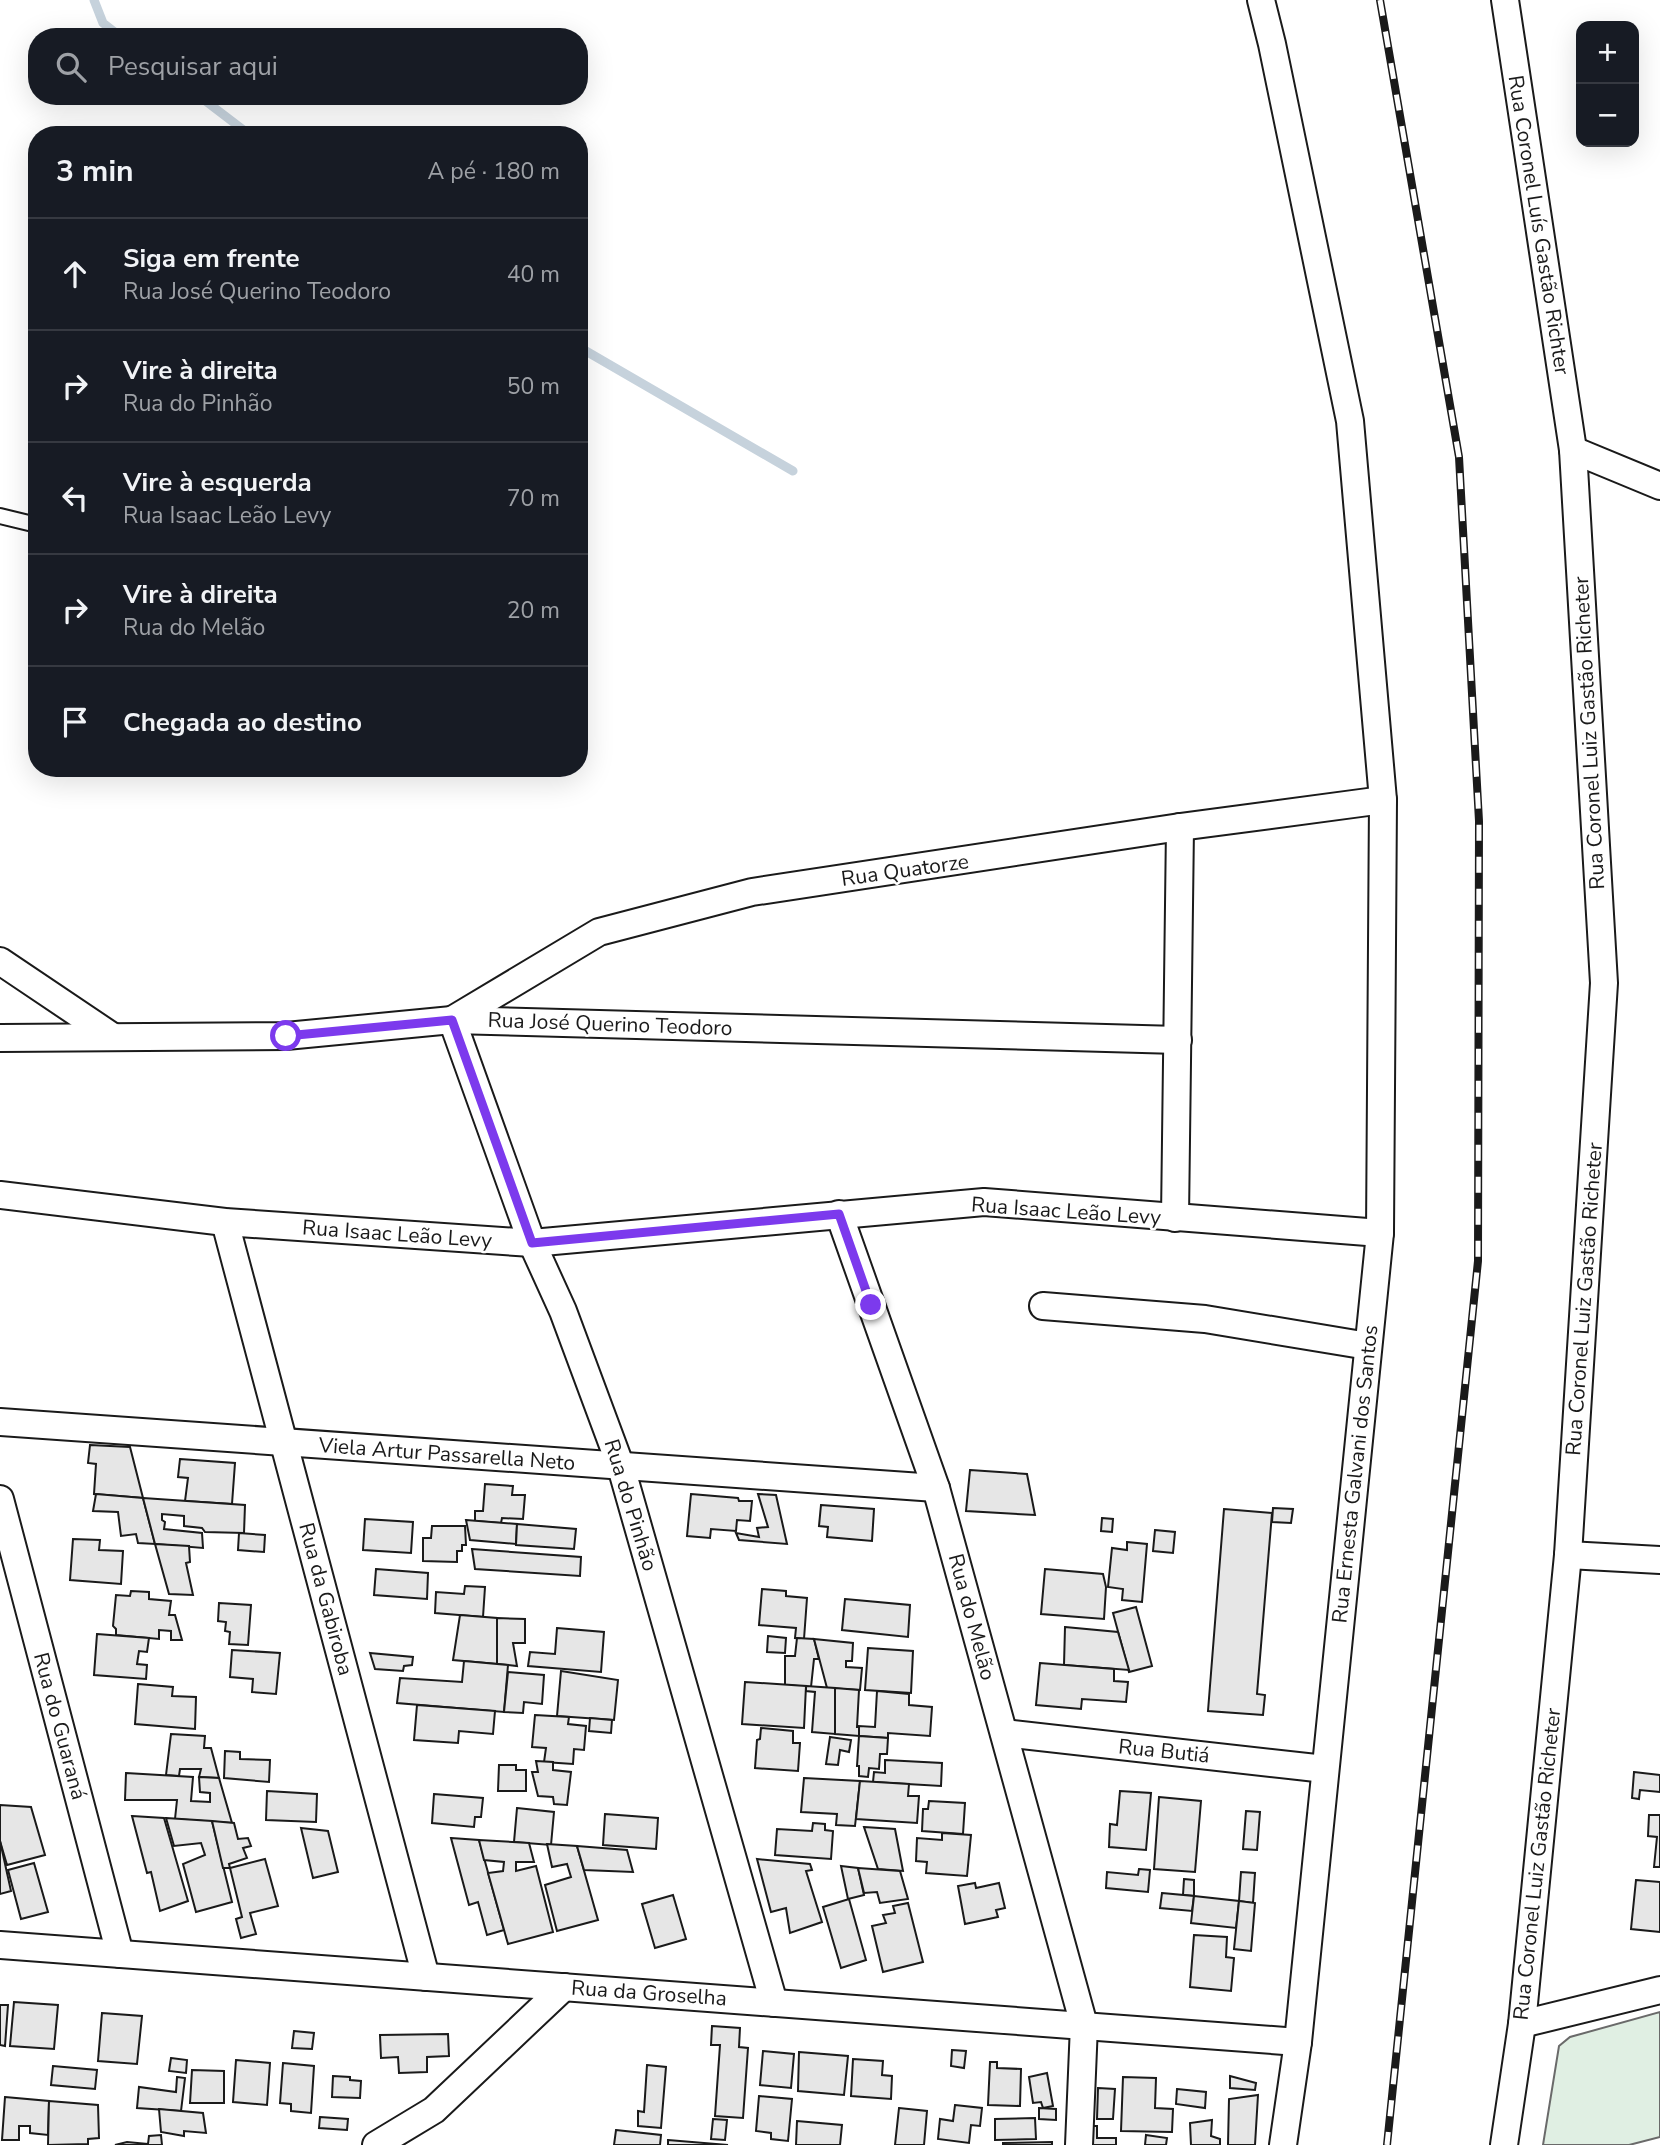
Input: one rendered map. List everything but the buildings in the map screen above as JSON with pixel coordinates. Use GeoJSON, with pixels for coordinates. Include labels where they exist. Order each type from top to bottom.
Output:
{"type":"FeatureCollection","features":[{"type":"Feature","properties":{"kind":"street","name":"Rua Ernesta Galvani dos Santos"},"geometry":{"type":"LineString","coordinates":[[1261,0],[1350,421],[1383,800],[1380,1233],[1298,2042],[1283,2145]]}},
{"type":"Feature","properties":{"kind":"street","name":"Rua Coronel Luís Gastão Richter"},"geometry":{"type":"LineString","coordinates":[[1505,0],[1573,450]]}},
{"type":"Feature","properties":{"kind":"street"},"geometry":{"type":"LineString","coordinates":[[1573,450],[1660,486]]}},
{"type":"Feature","properties":{"kind":"street","name":"Rua Coronel Luiz Gastão Richeter"},"geometry":{"type":"LineString","coordinates":[[1504,2145],[1522,2024],[1567,1555],[1604,983],[1573,450]]}},
{"type":"Feature","properties":{"kind":"street","name":"Rua Quatorze"},"geometry":{"type":"LineString","coordinates":[[452,1020],[599,932],[752,892],[1180,827],[1383,800]]}},
{"type":"Feature","properties":{"kind":"street"},"geometry":{"type":"LineString","coordinates":[[1175,1218],[1180,827]]}},
{"type":"Feature","properties":{"kind":"street"},"geometry":{"type":"LineString","coordinates":[[0,961],[113,1037]]}},
{"type":"Feature","properties":{"kind":"street","name":"Rua José Querino Teodoro"},"geometry":{"type":"LineString","coordinates":[[0,1038],[286,1036],[452,1020],[1178,1040]]}},
{"type":"Feature","properties":{"kind":"street","name":"Rua do Pinhão"},"geometry":{"type":"LineString","coordinates":[[452,1020],[532,1243],[564,1311],[621,1467],[774,2003]]}},
{"type":"Feature","properties":{"kind":"street","name":"Rua Isaac Leão Levy"},"geometry":{"type":"LineString","coordinates":[[0,1195],[225,1222],[532,1243],[984,1202],[1380,1233]]}},
{"type":"Feature","properties":{"kind":"street","name":"Rua do Melão"},"geometry":{"type":"LineString","coordinates":[[839,1214],[936,1488],[1084,2025],[1079,2145]]}},
{"type":"Feature","properties":{"kind":"street","name":"Rua da Gabiroba"},"geometry":{"type":"LineString","coordinates":[[225,1222],[426,1977]]}},
{"type":"Feature","properties":{"kind":"street"},"geometry":{"type":"LineString","coordinates":[[1043,1306],[1205,1319],[1368,1346]]}},
{"type":"Feature","properties":{"kind":"street","name":"Viela Artur Passarella Neto"},"geometry":{"type":"LineString","coordinates":[[0,1422],[936,1488]]}},
{"type":"Feature","properties":{"kind":"street","name":"Rua do Guaraná"},"geometry":{"type":"LineString","coordinates":[[0,1499],[120,1954]]}},
{"type":"Feature","properties":{"kind":"street"},"geometry":{"type":"LineString","coordinates":[[1567,1555],[1660,1560]]}},
{"type":"Feature","properties":{"kind":"street","name":"Rua Butiá"},"geometry":{"type":"LineString","coordinates":[[1004,1733],[1325,1769]]}},
{"type":"Feature","properties":{"kind":"street","name":"Rua da Groselha"},"geometry":{"type":"LineString","coordinates":[[0,1945],[1298,2042]]}},
{"type":"Feature","properties":{"kind":"street"},"geometry":{"type":"LineString","coordinates":[[376,2145],[434,2110],[564,1987]]}},
{"type":"Feature","properties":{"kind":"street"},"geometry":{"type":"LineString","coordinates":[[1522,2024],[1660,1990]]}},
{"type":"Feature","properties":{"kind":"lane"},"geometry":{"type":"LineString","coordinates":[[0,516],[28,523]]}},
{"type":"Feature","properties":{"kind":"green space"},"geometry":{"type":"Polygon","coordinates":[[[1660,2012],[1660,2137],[1629,2145],[1543,2145],[1559,2046],[1570,2037],[1660,2012]]]}},
{"type":"Feature","properties":{"kind":"waterway"},"geometry":{"type":"LineString","coordinates":[[94,0],[103,23],[109,28]]}},
{"type":"Feature","properties":{"kind":"waterway"},"geometry":{"type":"LineString","coordinates":[[211,105],[238,126]]}},
{"type":"Feature","properties":{"kind":"waterway"},"geometry":{"type":"LineString","coordinates":[[588,352],[793,471]]}},
{"type":"Feature","properties":{"kind":"railway"},"geometry":{"type":"LineString","coordinates":[[1380,0],[1459,457],[1479,821],[1478,1261],[1387,2145]]}},
{"type":"Feature","properties":{"kind":"route"},"geometry":{"type":"LineString","coordinates":[[286,1036],[452,1020],[532,1243],[839,1214],[871,1305]]}}]}
